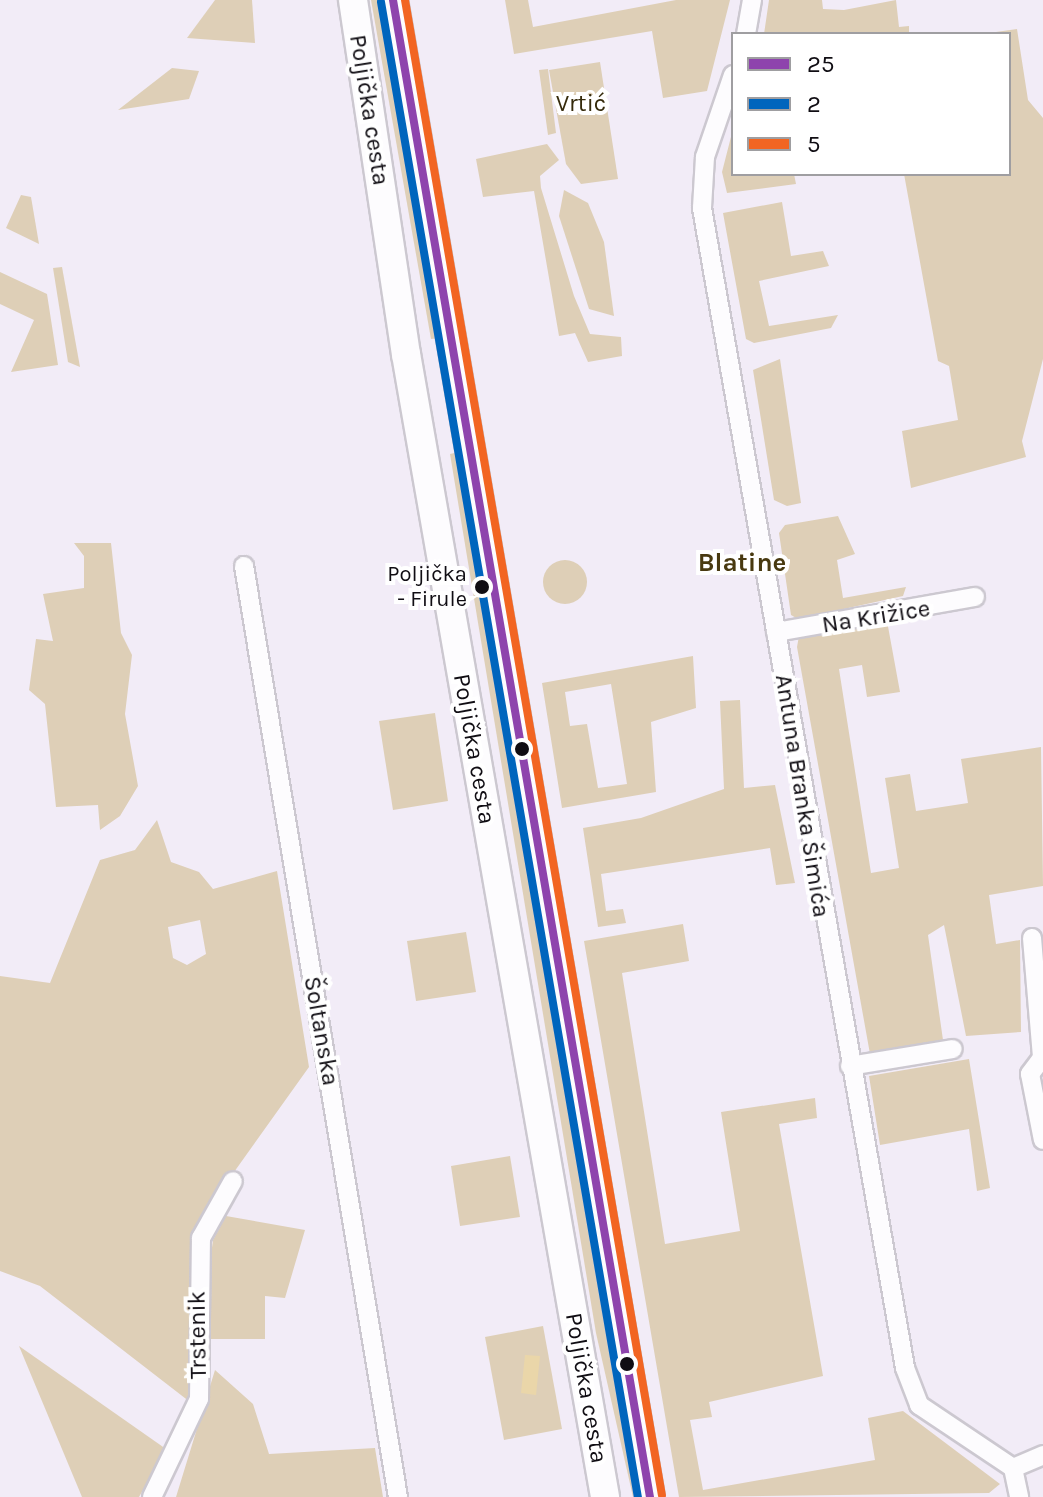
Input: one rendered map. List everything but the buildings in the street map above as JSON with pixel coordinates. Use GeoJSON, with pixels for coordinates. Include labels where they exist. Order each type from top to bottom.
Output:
{"type":"FeatureCollection","features":[{"type":"Feature","properties":{"kind":"main road","name":"Poljička cesta"},"geometry":{"type":"LineString","coordinates":[[353,0],[406,354],[605,1497]]}},
{"type":"Feature","properties":{"kind":"main road","name":"Poljička cesta"},"geometry":{"type":"LineString","coordinates":[[393,0],[650,1497]]}},
{"type":"Feature","properties":{"kind":"street"},"geometry":{"type":"LineString","coordinates":[[746,32],[752,0]]}},
{"type":"Feature","properties":{"kind":"street","name":"Antuna Branka Šimića"},"geometry":{"type":"LineString","coordinates":[[731,81],[705,157],[702,208],[851,1075],[913,1392],[935,1418],[1013,1468]]}},
{"type":"Feature","properties":{"kind":"street","name":"Šoltanska"},"geometry":{"type":"LineString","coordinates":[[244,566],[398,1497]]}},
{"type":"Feature","properties":{"kind":"street","name":"Na Križice"},"geometry":{"type":"LineString","coordinates":[[776,632],[975,597]]}},
{"type":"Feature","properties":{"kind":"street"},"geometry":{"type":"LineString","coordinates":[[1032,938],[1042,1058],[1030,1074],[1043,1140]]}},
{"type":"Feature","properties":{"kind":"street"},"geometry":{"type":"LineString","coordinates":[[851,1075],[953,1049]]}},
{"type":"Feature","properties":{"kind":"street","name":"Trstenik"},"geometry":{"type":"LineString","coordinates":[[157,1494],[199,1399],[201,1238],[233,1181]]}},
{"type":"Feature","properties":{"kind":"street"},"geometry":{"type":"LineString","coordinates":[[1019,1497],[1013,1468],[1043,1455]]}},
{"type":"Feature","properties":{"kind":"green space"},"geometry":{"type":"Polygon","coordinates":[[[215,0],[252,0],[255,43],[187,38],[215,0]]]}},
{"type":"Feature","properties":{"kind":"green space"},"geometry":{"type":"Polygon","coordinates":[[[371,0],[382,0],[441,338],[431,339],[371,0]]]}},
{"type":"Feature","properties":{"kind":"green space"},"geometry":{"type":"Polygon","coordinates":[[[505,0],[528,0],[533,27],[676,0],[730,0],[707,91],[663,98],[652,31],[514,54],[505,0]]]}},
{"type":"Feature","properties":{"kind":"green space"},"geometry":{"type":"Polygon","coordinates":[[[769,0],[822,0],[823,9],[844,10],[896,0],[899,27],[909,26],[909,32],[764,32],[769,0]]]}},
{"type":"Feature","properties":{"kind":"green space"},"geometry":{"type":"Polygon","coordinates":[[[1017,29],[1028,100],[1043,118],[1043,359],[1022,441],[1026,457],[911,488],[902,431],[958,420],[949,366],[938,361],[904,176],[1011,176],[1011,32],[996,32],[1017,29]]]}},
{"type":"Feature","properties":{"kind":"green space","name":"Vrtić"},"geometry":{"type":"Polygon","coordinates":[[[600,62],[618,179],[581,184],[566,164],[549,70],[600,62]]]}},
{"type":"Feature","properties":{"kind":"green space"},"geometry":{"type":"Polygon","coordinates":[[[172,68],[199,71],[189,99],[118,110],[172,68]]]}},
{"type":"Feature","properties":{"kind":"green space"},"geometry":{"type":"Polygon","coordinates":[[[548,69],[556,133],[548,135],[539,70],[548,69]]]}},
{"type":"Feature","properties":{"kind":"green space"},"geometry":{"type":"Polygon","coordinates":[[[731,137],[731,176],[794,176],[796,184],[727,193],[722,172],[731,137]]]}},
{"type":"Feature","properties":{"kind":"green space"},"geometry":{"type":"Polygon","coordinates":[[[547,144],[559,160],[540,176],[541,188],[574,296],[590,334],[621,337],[622,356],[588,362],[575,333],[559,336],[534,191],[483,197],[476,159],[547,144]]]}},
{"type":"Feature","properties":{"kind":"green space"},"geometry":{"type":"Polygon","coordinates":[[[564,190],[588,203],[604,242],[614,316],[589,309],[559,216],[564,190]]]}},
{"type":"Feature","properties":{"kind":"green space"},"geometry":{"type":"Polygon","coordinates":[[[21,195],[31,197],[39,244],[6,228],[21,195]]]}},
{"type":"Feature","properties":{"kind":"green space"},"geometry":{"type":"Polygon","coordinates":[[[782,202],[791,256],[823,251],[829,266],[759,281],[769,326],[838,315],[831,328],[754,343],[746,339],[723,213],[782,202]]]}},
{"type":"Feature","properties":{"kind":"green space"},"geometry":{"type":"Polygon","coordinates":[[[62,267],[80,367],[68,362],[53,268],[62,267]]]}},
{"type":"Feature","properties":{"kind":"green space"},"geometry":{"type":"Polygon","coordinates":[[[0,272],[47,294],[58,365],[11,372],[34,320],[0,304],[0,272]]]}},
{"type":"Feature","properties":{"kind":"green space","name":"Blatine"},"geometry":{"type":"Polygon","coordinates":[[[780,359],[801,503],[787,506],[774,500],[753,370],[780,359]]]}},
{"type":"Feature","properties":{"kind":"green space"},"geometry":{"type":"Polygon","coordinates":[[[459,452],[641,1497],[633,1497],[596,1333],[450,454],[459,452]]]}},
{"type":"Feature","properties":{"kind":"green space"},"geometry":{"type":"Polygon","coordinates":[[[838,516],[855,554],[837,560],[843,598],[906,587],[903,596],[798,619],[791,615],[779,533],[785,525],[838,516]]]}},
{"type":"Feature","properties":{"kind":"green space"},"geometry":{"type":"Polygon","coordinates":[[[74,543],[111,543],[121,633],[132,655],[125,714],[138,786],[120,816],[100,830],[98,805],[56,807],[45,704],[29,690],[36,639],[53,641],[43,594],[84,588],[84,556],[74,543]]]}},
{"type":"Feature","properties":{"kind":"green space"},"geometry":{"type":"Polygon","coordinates":[[[565,560],[580,567],[587,582],[580,597],[565,604],[550,597],[543,582],[550,567],[565,560]]]}},
{"type":"Feature","properties":{"kind":"green space"},"geometry":{"type":"Polygon","coordinates":[[[887,621],[900,692],[867,697],[862,665],[839,669],[871,873],[899,868],[885,778],[910,774],[916,811],[968,803],[961,759],[1041,747],[1043,886],[989,895],[996,944],[1020,940],[1021,1032],[966,1036],[944,925],[928,935],[943,1040],[870,1054],[797,647],[799,636],[887,621]]]}},
{"type":"Feature","properties":{"kind":"green space"},"geometry":{"type":"Polygon","coordinates":[[[693,656],[696,708],[651,722],[656,792],[562,808],[542,683],[693,656]],[[611,684],[565,692],[570,726],[587,724],[598,788],[627,784],[611,684]]]}},
{"type":"Feature","properties":{"kind":"green space"},"geometry":{"type":"Polygon","coordinates":[[[740,700],[744,788],[775,785],[795,883],[776,885],[770,848],[601,874],[606,911],[623,909],[626,923],[598,927],[583,828],[641,818],[724,789],[720,701],[740,700]]]}},
{"type":"Feature","properties":{"kind":"green space"},"geometry":{"type":"Polygon","coordinates":[[[435,713],[448,801],[393,810],[379,721],[435,713]]]}},
{"type":"Feature","properties":{"kind":"green space"},"geometry":{"type":"Polygon","coordinates":[[[157,820],[171,862],[199,872],[213,889],[277,871],[309,1067],[197,1224],[190,1402],[40,1286],[0,1271],[0,976],[50,983],[100,860],[135,850],[157,820]],[[200,920],[168,927],[173,958],[187,965],[206,954],[200,920]]]}},
{"type":"Feature","properties":{"kind":"green space"},"geometry":{"type":"Polygon","coordinates":[[[683,924],[689,961],[622,973],[665,1244],[740,1231],[721,1112],[815,1098],[817,1118],[779,1124],[823,1376],[709,1402],[712,1417],[690,1420],[703,1490],[875,1460],[868,1418],[903,1411],[1000,1484],[989,1493],[679,1497],[584,941],[683,924]]]}},
{"type":"Feature","properties":{"kind":"green space"},"geometry":{"type":"Polygon","coordinates":[[[466,932],[476,992],[416,1001],[407,941],[466,932]]]}},
{"type":"Feature","properties":{"kind":"green space"},"geometry":{"type":"Polygon","coordinates":[[[969,1059],[990,1188],[977,1191],[969,1129],[880,1145],[869,1076],[969,1059]]]}},
{"type":"Feature","properties":{"kind":"green space"},"geometry":{"type":"Polygon","coordinates":[[[510,1156],[520,1217],[460,1226],[451,1166],[510,1156]]]}},
{"type":"Feature","properties":{"kind":"green space"},"geometry":{"type":"Polygon","coordinates":[[[226,1216],[305,1230],[285,1298],[265,1296],[265,1339],[211,1339],[208,1278],[213,1240],[226,1216]]]}},
{"type":"Feature","properties":{"kind":"green space"},"geometry":{"type":"Polygon","coordinates":[[[543,1326],[562,1429],[504,1440],[485,1337],[543,1326]]]}},
{"type":"Feature","properties":{"kind":"green space"},"geometry":{"type":"Polygon","coordinates":[[[19,1346],[166,1449],[139,1497],[82,1497],[19,1346]]]}},
{"type":"Feature","properties":{"kind":"green space"},"geometry":{"type":"Polygon","coordinates":[[[215,1370],[253,1404],[269,1454],[375,1448],[383,1497],[176,1497],[215,1370]]]}},
{"type":"Feature","properties":{"kind":"shaded area"},"geometry":{"type":"Polygon","coordinates":[[[525,1355],[540,1356],[536,1395],[521,1393],[525,1355]]]}},
{"type":"Feature","properties":{"kind":"transit line","name":"25"},"geometry":{"type":"LineString","coordinates":[[393,0],[650,1497]]}},
{"type":"Feature","properties":{"kind":"transit line","name":"5"},"geometry":{"type":"LineString","coordinates":[[405,0],[662,1495]]}},
{"type":"Feature","properties":{"kind":"transit line","name":"2"},"geometry":{"type":"LineString","coordinates":[[381,2],[638,1497]]}},
{"type":"Feature","properties":{"kind":"place","name":"Poljička - Firule"},"geometry":{"type":"Point","coordinates":[482,587]}},
{"type":"Feature","properties":{"kind":"district","name":"Blatine"},"geometry":{"type":"Point","coordinates":[742,563]}}]}
